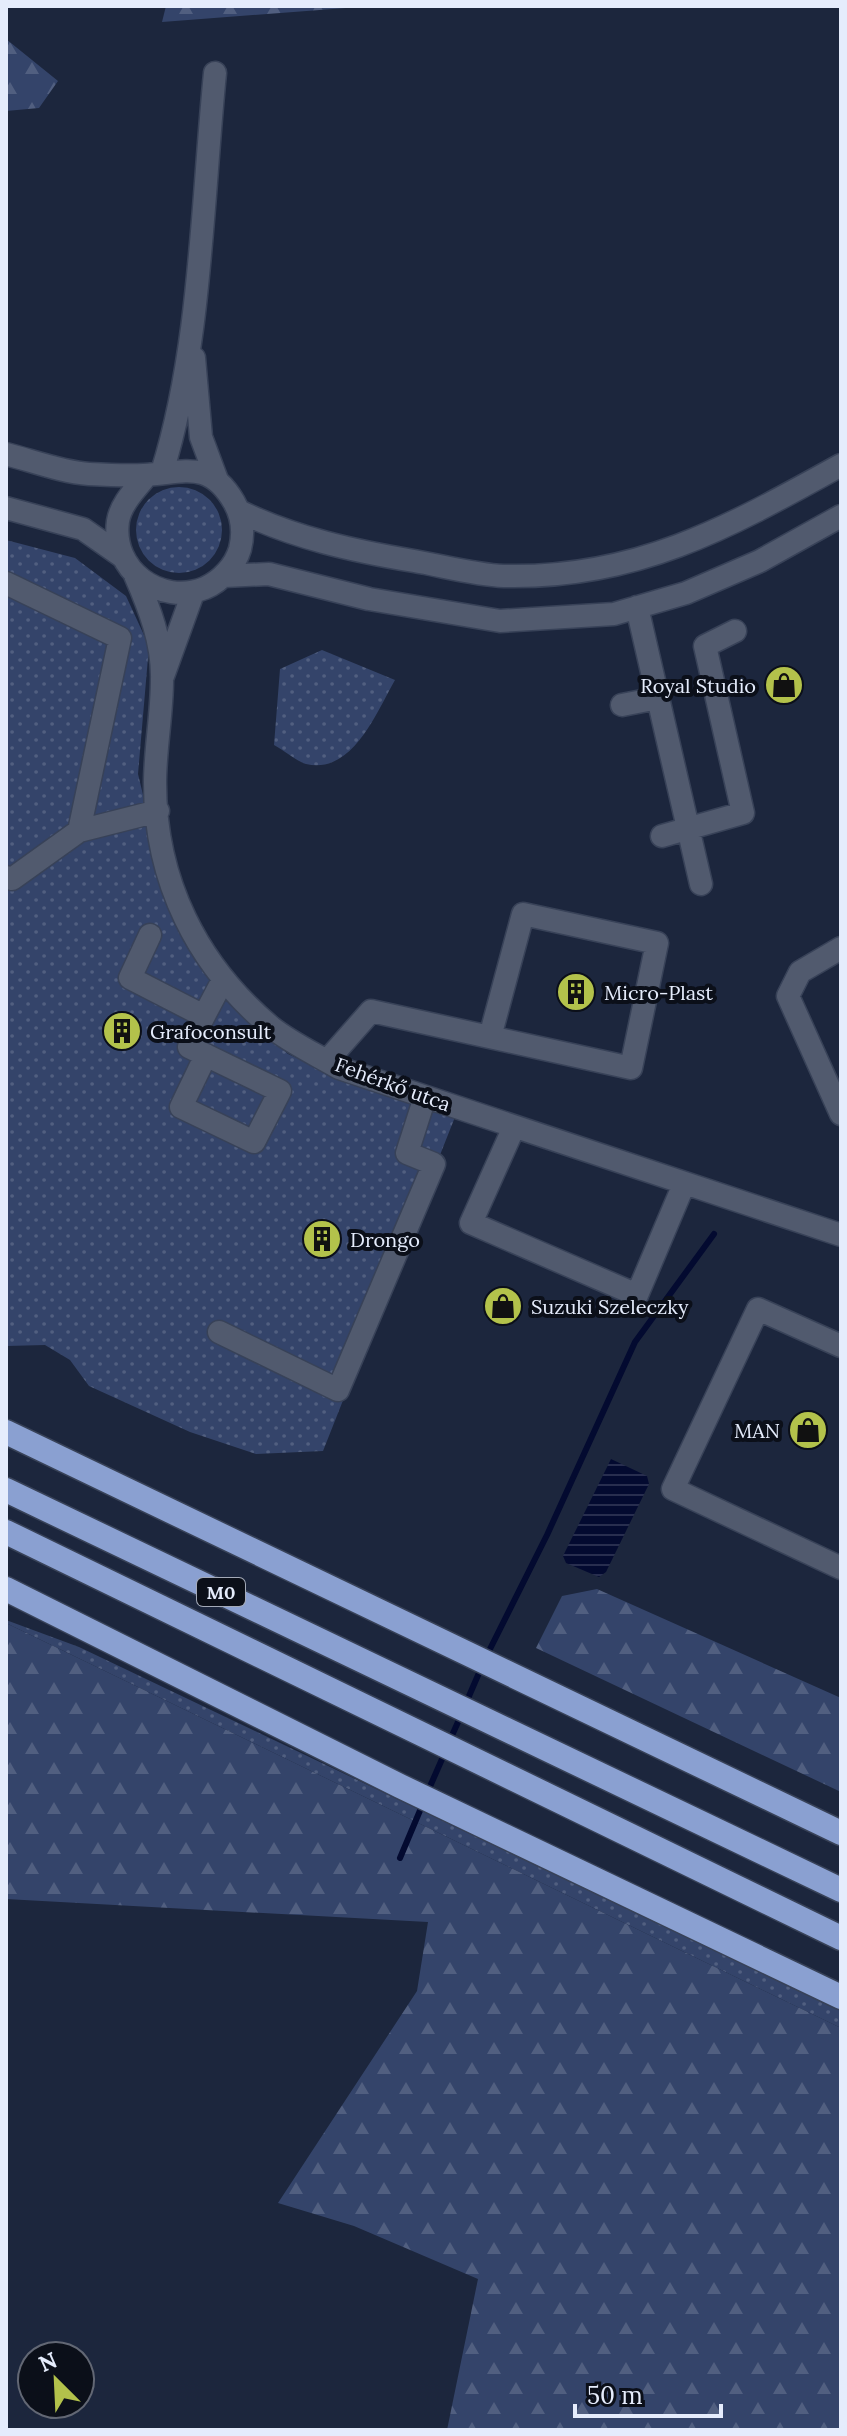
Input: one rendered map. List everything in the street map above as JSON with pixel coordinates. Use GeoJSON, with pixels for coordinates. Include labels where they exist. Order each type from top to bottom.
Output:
{"type":"FeatureCollection","features":[{"type":"Feature","properties":{"kind":"highway"},"geometry":{"type":"LineString","coordinates":[[6,1432],[841,1833]]}},
{"type":"Feature","properties":{"kind":"highway","name":"M0"},"geometry":{"type":"LineString","coordinates":[[6,1490],[841,1890]]}},
{"type":"Feature","properties":{"kind":"highway","name":"M0"},"geometry":{"type":"LineString","coordinates":[[6,1532],[461,1756],[841,1938]]}},
{"type":"Feature","properties":{"kind":"highway"},"geometry":{"type":"LineString","coordinates":[[6,1589],[86,1632],[400,1786],[841,1997]]}},
{"type":"Feature","properties":{"kind":"highway"},"geometry":{"type":"LineString","coordinates":[[6,1607],[86,1632]]}},
{"type":"Feature","properties":{"kind":"street"},"geometry":{"type":"LineString","coordinates":[[163,677],[152,613],[118,541],[118,520],[125,502],[154,473],[174,431],[191,325],[215,73]]}},
{"type":"Feature","properties":{"kind":"street"},"geometry":{"type":"LineString","coordinates":[[191,325],[201,437],[217,480],[239,511],[243,534],[239,551],[224,576]]}},
{"type":"Feature","properties":{"kind":"street"},"geometry":{"type":"LineString","coordinates":[[6,454],[85,474],[188,469],[217,480]]}},
{"type":"Feature","properties":{"kind":"street"},"geometry":{"type":"LineString","coordinates":[[239,511],[280,531],[378,555],[503,576],[606,570],[671,550],[741,521],[841,465]]}},
{"type":"Feature","properties":{"kind":"street"},"geometry":{"type":"LineString","coordinates":[[6,508],[83,529],[148,585],[169,593],[193,593],[224,576],[269,574],[369,599],[500,621],[614,614],[686,593],[760,561],[841,516]]}},
{"type":"Feature","properties":{"kind":"street"},"geometry":{"type":"LineString","coordinates":[[6,583],[120,638],[79,831]]}},
{"type":"Feature","properties":{"kind":"street"},"geometry":{"type":"LineString","coordinates":[[163,677],[193,593]]}},
{"type":"Feature","properties":{"kind":"street"},"geometry":{"type":"LineString","coordinates":[[637,607],[701,884]]}},
{"type":"Feature","properties":{"kind":"street"},"geometry":{"type":"LineString","coordinates":[[662,836],[743,813],[705,646],[735,631]]}},
{"type":"Feature","properties":{"kind":"street","name":"Fehérkő utca"},"geometry":{"type":"LineString","coordinates":[[163,677],[155,785],[163,847],[181,914],[214,971],[273,1028],[327,1061],[425,1097],[841,1235]]}},
{"type":"Feature","properties":{"kind":"street"},"geometry":{"type":"LineString","coordinates":[[622,705],[658,698]]}},
{"type":"Feature","properties":{"kind":"street"},"geometry":{"type":"LineString","coordinates":[[6,877],[12,879],[79,831],[158,811]]}},
{"type":"Feature","properties":{"kind":"street"},"geometry":{"type":"LineString","coordinates":[[327,1061],[371,1011],[631,1068],[657,943],[523,914],[490,1037]]}},
{"type":"Feature","properties":{"kind":"street"},"geometry":{"type":"LineString","coordinates":[[150,935],[130,978],[204,1016]]}},
{"type":"Feature","properties":{"kind":"street"},"geometry":{"type":"LineString","coordinates":[[841,948],[800,972],[788,996],[841,1114]]}},
{"type":"Feature","properties":{"kind":"street"},"geometry":{"type":"LineString","coordinates":[[206,1055],[181,1107],[254,1142],[280,1091],[206,1055],[189,1047],[223,980]]}},
{"type":"Feature","properties":{"kind":"street"},"geometry":{"type":"LineString","coordinates":[[219,1332],[338,1390],[434,1164],[407,1153],[425,1097]]}},
{"type":"Feature","properties":{"kind":"street"},"geometry":{"type":"LineString","coordinates":[[514,1127],[471,1223],[637,1295],[684,1184]]}},
{"type":"Feature","properties":{"kind":"street"},"geometry":{"type":"LineString","coordinates":[[841,1346],[758,1309],[673,1489],[841,1568]]}},
{"type":"Feature","properties":{"kind":"green space"},"geometry":{"type":"Polygon","coordinates":[[[166,6],[372,6],[162,22],[166,6]]]}},
{"type":"Feature","properties":{"kind":"green space"},"geometry":{"type":"Polygon","coordinates":[[[6,39],[58,81],[39,108],[6,111],[6,39]]]}},
{"type":"Feature","properties":{"kind":"green space"},"geometry":{"type":"Polygon","coordinates":[[[179,487],[196,490],[210,499],[219,513],[222,530],[219,547],[210,561],[196,570],[179,573],[162,570],[148,561],[139,547],[136,530],[139,513],[148,499],[162,490],[179,487]]]}},
{"type":"Feature","properties":{"kind":"green space"},"geometry":{"type":"Polygon","coordinates":[[[6,540],[75,558],[126,596],[149,646],[138,774],[171,911],[230,1002],[288,1054],[360,1087],[455,1117],[323,1451],[256,1454],[190,1432],[89,1386],[70,1360],[45,1345],[6,1346],[6,540]]]}},
{"type":"Feature","properties":{"kind":"green space"},"geometry":{"type":"Polygon","coordinates":[[[322,650],[395,680],[371,723],[350,750],[337,760],[323,765],[306,764],[274,745],[280,669],[322,650]]]}},
{"type":"Feature","properties":{"kind":"green space"},"geometry":{"type":"Polygon","coordinates":[[[597,1589],[841,1698],[841,1792],[536,1648],[562,1596],[597,1589]]]}},
{"type":"Feature","properties":{"kind":"green space"},"geometry":{"type":"Polygon","coordinates":[[[6,1620],[79,1647],[841,2011],[841,2028],[6,1623],[6,1620]]]}},
{"type":"Feature","properties":{"kind":"green space"},"geometry":{"type":"Polygon","coordinates":[[[6,1623],[841,2028],[841,2430],[447,2430],[478,2279],[354,2226],[278,2203],[417,1991],[428,1922],[6,1899],[6,1623]]]}},
{"type":"Feature","properties":{"kind":"shaded area"},"geometry":{"type":"Polygon","coordinates":[[[611,1459],[647,1476],[649,1484],[606,1572],[599,1577],[566,1563],[563,1556],[611,1459]]]}},
{"type":"Feature","properties":{"kind":"waterway"},"geometry":{"type":"LineString","coordinates":[[487,1655],[547,1535],[635,1342],[714,1234]]}},
{"type":"Feature","properties":{"kind":"waterway"},"geometry":{"type":"LineString","coordinates":[[466,1703],[482,1666]]}},
{"type":"Feature","properties":{"kind":"waterway"},"geometry":{"type":"LineString","coordinates":[[450,1740],[462,1713]]}},
{"type":"Feature","properties":{"kind":"waterway"},"geometry":{"type":"LineString","coordinates":[[428,1791],[446,1750]]}},
{"type":"Feature","properties":{"kind":"waterway"},"geometry":{"type":"LineString","coordinates":[[400,1858],[424,1801]]}},
{"type":"Feature","properties":{"kind":"place","name":"Royal Studio"},"geometry":{"type":"Point","coordinates":[784,685]}},
{"type":"Feature","properties":{"kind":"place","name":"Micro-Plast"},"geometry":{"type":"Point","coordinates":[576,992]}},
{"type":"Feature","properties":{"kind":"place","name":"Grafoconsult"},"geometry":{"type":"Point","coordinates":[122,1031]}},
{"type":"Feature","properties":{"kind":"place","name":"Drongo"},"geometry":{"type":"Point","coordinates":[322,1239]}},
{"type":"Feature","properties":{"kind":"place","name":"Suzuki Szeleczky"},"geometry":{"type":"Point","coordinates":[503,1306]}},
{"type":"Feature","properties":{"kind":"place","name":"MAN"},"geometry":{"type":"Point","coordinates":[808,1430]}}]}
